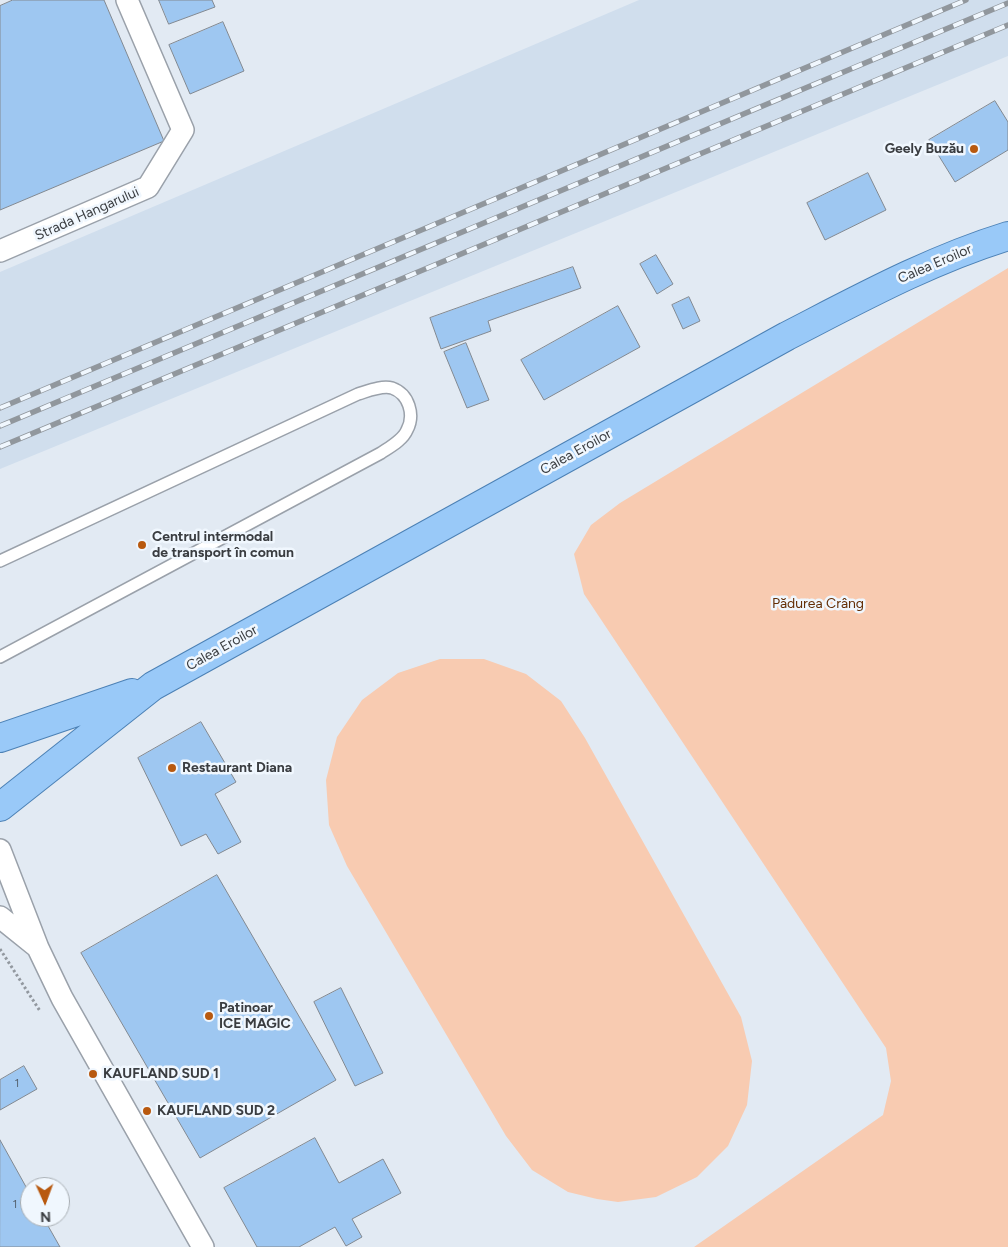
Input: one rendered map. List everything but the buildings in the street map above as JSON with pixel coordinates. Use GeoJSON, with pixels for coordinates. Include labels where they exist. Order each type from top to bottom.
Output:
{"type":"FeatureCollection","features":[{"type":"Feature","properties":{"kind":"main road","name":"Calea Eroilor"},"geometry":{"type":"LineString","coordinates":[[0,807],[152,686],[787,336],[876,289],[946,258],[1008,236]]}},
{"type":"Feature","properties":{"kind":"main road","name":"Calea Eroilor"},"geometry":{"type":"LineString","coordinates":[[0,738],[152,686]]}},
{"type":"Feature","properties":{"kind":"street","name":"Strada Hangarului"},"geometry":{"type":"LineString","coordinates":[[0,251],[148,187],[182,130],[127,0]]}},
{"type":"Feature","properties":{"kind":"street"},"geometry":{"type":"LineString","coordinates":[[0,850],[38,948],[62,998],[203,1247]]}},
{"type":"Feature","properties":{"kind":"street"},"geometry":{"type":"LineString","coordinates":[[0,917],[38,948]]}},
{"type":"Feature","properties":{"kind":"lane"},"geometry":{"type":"LineString","coordinates":[[0,561],[358,394],[375,388],[392,388],[402,394],[410,406],[411,418],[407,432],[381,453],[0,657]]}},
{"type":"Feature","properties":{"kind":"shaded area"},"geometry":{"type":"Polygon","coordinates":[[[639,0],[1008,0],[1008,56],[0,469],[0,272],[639,0]]]}},
{"type":"Feature","properties":{"kind":"green space","name":"Pădurea Crâng"},"geometry":{"type":"Polygon","coordinates":[[[1008,268],[1008,1247],[694,1247],[883,1115],[891,1081],[886,1048],[584,594],[574,554],[591,525],[620,503],[1008,268]]]}},
{"type":"Feature","properties":{"kind":"green space"},"geometry":{"type":"Polygon","coordinates":[[[440,659],[484,659],[526,674],[561,701],[585,738],[741,1017],[752,1061],[747,1105],[728,1146],[697,1177],[656,1197],[618,1202],[597,1199],[568,1192],[532,1170],[506,1136],[347,866],[329,825],[326,780],[337,737],[362,700],[398,673],[440,659]]]}},
{"type":"Feature","properties":{"kind":"railway"},"geometry":{"type":"LineString","coordinates":[[0,408],[966,0]]}},
{"type":"Feature","properties":{"kind":"railway"},"geometry":{"type":"LineString","coordinates":[[0,426],[1008,3]]}},
{"type":"Feature","properties":{"kind":"railway"},"geometry":{"type":"LineString","coordinates":[[0,447],[1008,25]]}},
{"type":"Feature","properties":{"kind":"place","name":"Geely Buzău"},"geometry":{"type":"Point","coordinates":[974,149]}},
{"type":"Feature","properties":{"kind":"place","name":"Centrul intermodal de transport în comun"},"geometry":{"type":"Point","coordinates":[142,545]}},
{"type":"Feature","properties":{"kind":"place","name":"Restaurant Diana"},"geometry":{"type":"Point","coordinates":[172,768]}},
{"type":"Feature","properties":{"kind":"place","name":"Patinoar ICE MAGIC"},"geometry":{"type":"Point","coordinates":[209,1016]}},
{"type":"Feature","properties":{"kind":"place","name":"KAUFLAND SUD 1"},"geometry":{"type":"Point","coordinates":[93,1074]}},
{"type":"Feature","properties":{"kind":"place","name":"KAUFLAND SUD 2"},"geometry":{"type":"Point","coordinates":[147,1111]}}]}
